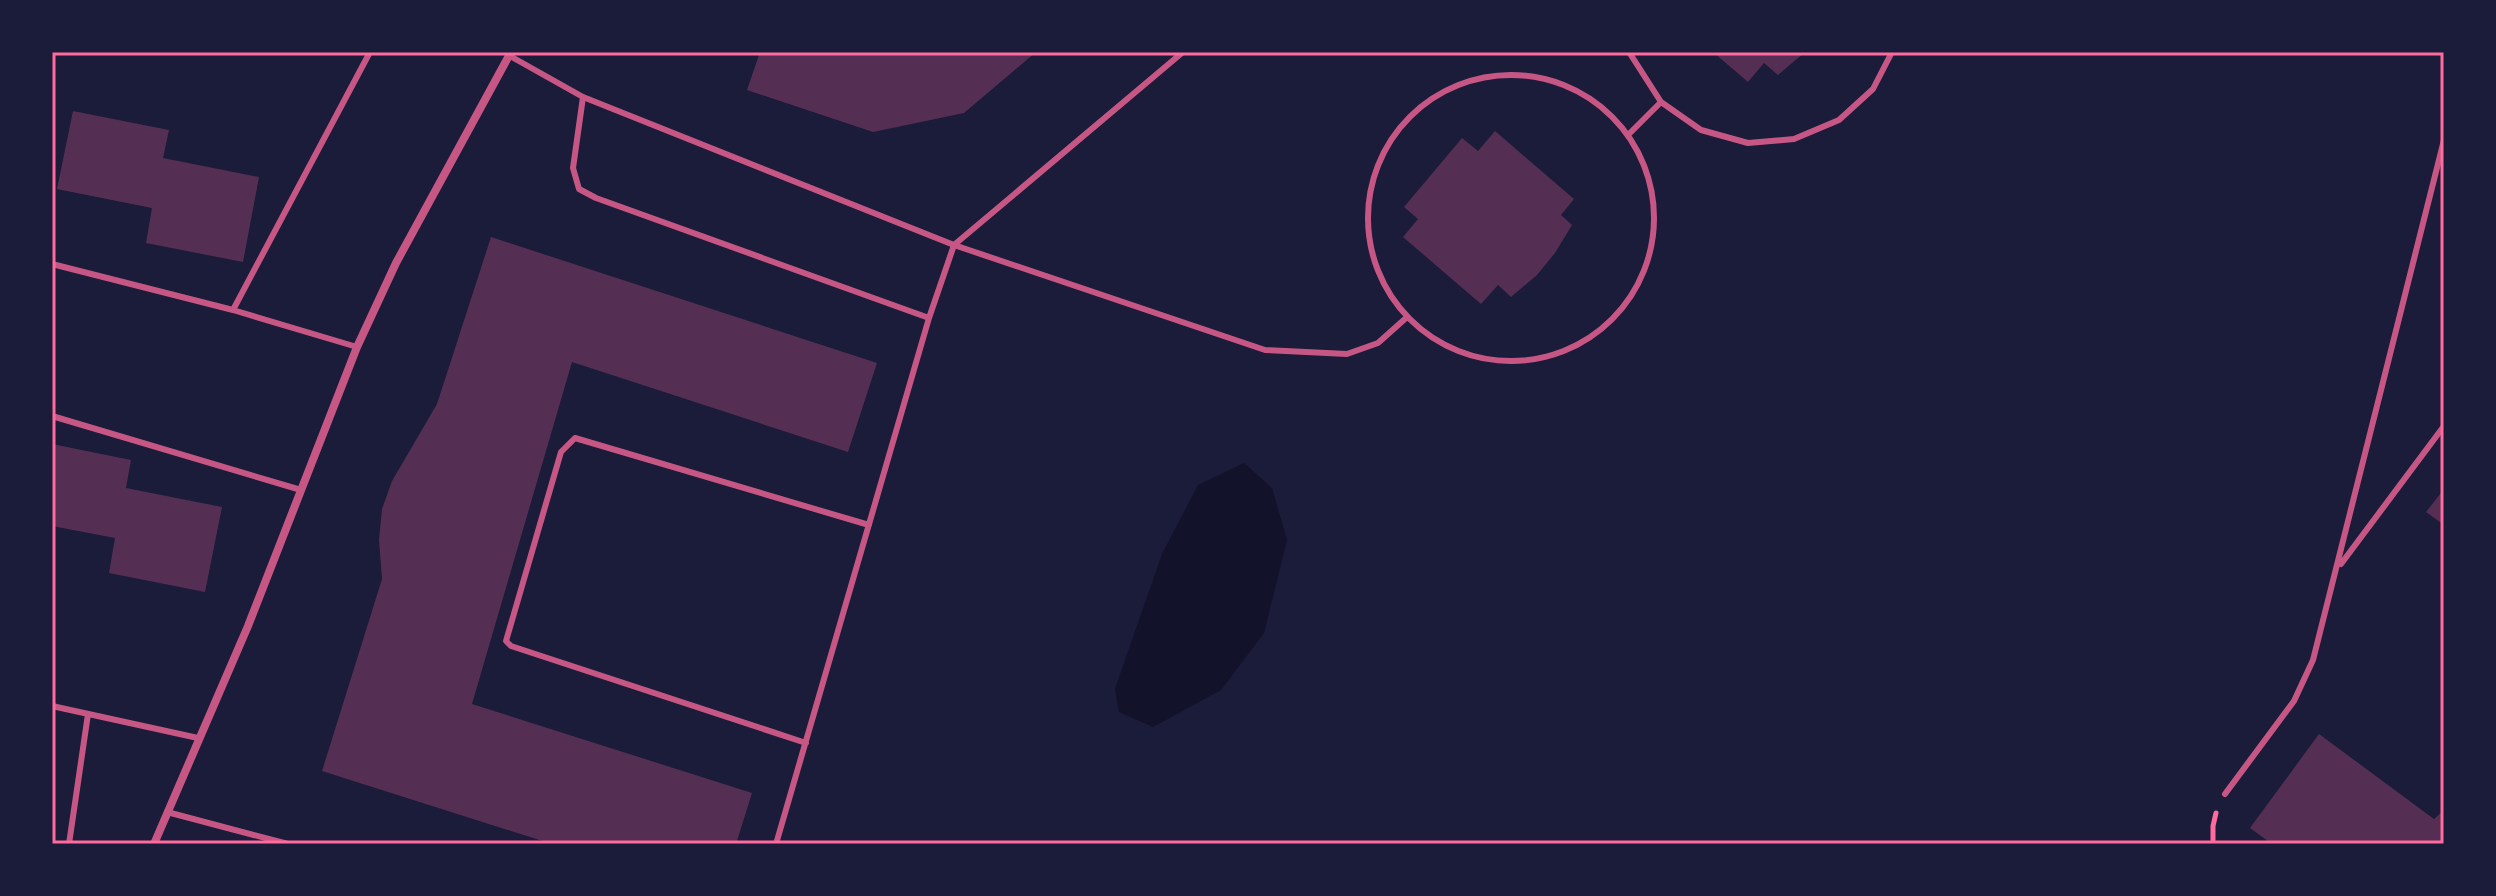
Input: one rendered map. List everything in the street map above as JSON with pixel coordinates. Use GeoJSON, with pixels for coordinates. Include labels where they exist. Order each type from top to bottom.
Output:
{"type":"FeatureCollection","features":[{"type":"Feature","properties":{"kind":"street"},"geometry":{"type":"LineString","coordinates":[[154,844],[248,626],[357,347],[396,263],[510,54]]}},
{"type":"Feature","properties":{"kind":"lane"},"geometry":{"type":"LineString","coordinates":[[233,310],[370,52]]}},
{"type":"Feature","properties":{"kind":"lane"},"geometry":{"type":"LineString","coordinates":[[776,844],[929,318],[954,245],[1183,52]]}},
{"type":"Feature","properties":{"kind":"lane"},"geometry":{"type":"LineString","coordinates":[[1629,52],[1661,102],[1701,130],[1748,143],[1794,139],[1839,120],[1873,89],[1892,52]]}},
{"type":"Feature","properties":{"kind":"lane"},"geometry":{"type":"LineString","coordinates":[[510,54],[583,97],[954,245],[1265,350],[1347,354],[1378,343],[1406,318]]}},
{"type":"Feature","properties":{"kind":"lane"},"geometry":{"type":"LineString","coordinates":[[1483,76],[1541,77],[1595,101],[1629,134],[1644,162],[1653,193],[1649,260],[1622,311],[1587,341],[1545,358],[1501,363],[1457,353],[1406,318],[1379,277],[1367,224],[1373,175],[1394,133],[1434,96],[1483,76]]}},
{"type":"Feature","properties":{"kind":"lane"},"geometry":{"type":"LineString","coordinates":[[583,97],[573,168],[579,189],[596,198],[929,318]]}},
{"type":"Feature","properties":{"kind":"lane"},"geometry":{"type":"LineString","coordinates":[[1629,134],[1661,102]]}},
{"type":"Feature","properties":{"kind":"lane"},"geometry":{"type":"LineString","coordinates":[[2225,794],[2304,681],[2316,651],[2444,140]]}},
{"type":"Feature","properties":{"kind":"lane"},"geometry":{"type":"LineString","coordinates":[[52,264],[233,310],[357,347]]}},
{"type":"Feature","properties":{"kind":"lane"},"geometry":{"type":"LineString","coordinates":[[52,416],[301,490]]}},
{"type":"Feature","properties":{"kind":"lane"},"geometry":{"type":"LineString","coordinates":[[2338,569],[2444,426]]}},
{"type":"Feature","properties":{"kind":"lane"},"geometry":{"type":"LineString","coordinates":[[806,743],[511,646],[506,641],[561,452],[575,438],[869,525]]}},
{"type":"Feature","properties":{"kind":"lane"},"geometry":{"type":"LineString","coordinates":[[52,706],[198,738]]}},
{"type":"Feature","properties":{"kind":"lane"},"geometry":{"type":"LineString","coordinates":[[69,844],[88,714]]}},
{"type":"Feature","properties":{"kind":"lane"},"geometry":{"type":"LineString","coordinates":[[167,812],[288,844]]}},
{"type":"Feature","properties":{"kind":"path"},"geometry":{"type":"LineString","coordinates":[[2213,844],[2217,808],[2225,794]]}},
{"type":"Feature","properties":{"kind":"shaded area"},"geometry":{"type":"Polygon","coordinates":[[[1244,463],[1272,488],[1287,540],[1264,633],[1221,690],[1153,727],[1119,712],[1115,689],[1162,554],[1198,485],[1244,463]]]}},
{"type":"Feature","properties":{"kind":"building"},"geometry":{"type":"Polygon","coordinates":[[[760,52],[895,52],[907,55],[911,52],[1036,52],[964,113],[873,132],[747,90],[760,52]]]}},
{"type":"Feature","properties":{"kind":"building"},"geometry":{"type":"Polygon","coordinates":[[[1713,52],[1805,52],[1778,75],[1764,63],[1748,82],[1713,52]]]}},
{"type":"Feature","properties":{"kind":"building"},"geometry":{"type":"Polygon","coordinates":[[[73,111],[169,130],[163,158],[259,177],[243,262],[146,243],[152,208],[57,189],[73,111]]]}},
{"type":"Feature","properties":{"kind":"building"},"geometry":{"type":"Polygon","coordinates":[[[1495,131],[1574,199],[1561,215],[1572,225],[1537,275],[1511,297],[1498,285],[1481,304],[1403,237],[1418,219],[1404,207],[1462,138],[1478,151],[1495,131]]]}},
{"type":"Feature","properties":{"kind":"building"},"geometry":{"type":"Polygon","coordinates":[[[491,237],[877,363],[848,452],[572,362],[472,704],[752,793],[736,844],[552,844],[322,771],[382,579],[379,540],[382,509],[392,481],[437,404],[491,237]]]}},
{"type":"Feature","properties":{"kind":"building"},"geometry":{"type":"Polygon","coordinates":[[[52,444],[131,460],[126,488],[222,507],[205,592],[109,573],[115,538],[52,526],[52,444]]]}},
{"type":"Feature","properties":{"kind":"building"},"geometry":{"type":"Polygon","coordinates":[[[2444,489],[2444,525],[2426,512],[2444,489]]]}},
{"type":"Feature","properties":{"kind":"building"},"geometry":{"type":"Polygon","coordinates":[[[2319,734],[2434,819],[2444,810],[2444,844],[2272,844],[2250,828],[2319,734]]]}}]}
